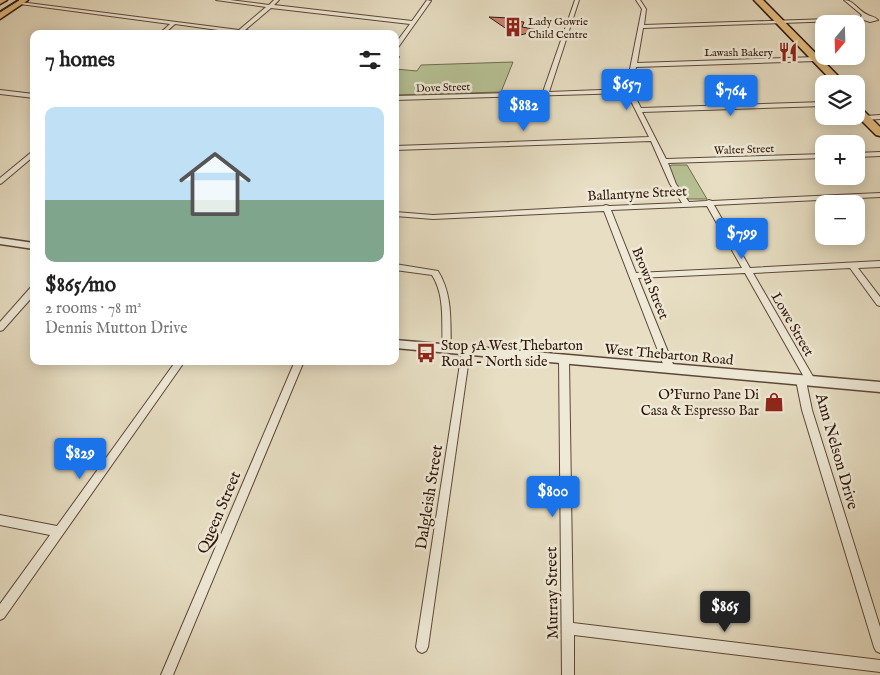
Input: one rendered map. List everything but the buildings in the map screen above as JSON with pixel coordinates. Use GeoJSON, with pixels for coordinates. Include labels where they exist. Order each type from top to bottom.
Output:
{"type":"FeatureCollection","features":[{"type":"Feature","properties":{"kind":"highway"},"geometry":{"type":"LineString","coordinates":[[751,0],[830,75]]}},
{"type":"Feature","properties":{"kind":"highway"},"geometry":{"type":"LineString","coordinates":[[758,0],[777,23]]}},
{"type":"Feature","properties":{"kind":"highway"},"geometry":{"type":"LineString","coordinates":[[1,2],[22,2]]}},
{"type":"Feature","properties":{"kind":"highway"},"geometry":{"type":"LineString","coordinates":[[0,16],[22,2]]}},
{"type":"Feature","properties":{"kind":"highway"},"geometry":{"type":"LineString","coordinates":[[813,60],[825,75]]}},
{"type":"Feature","properties":{"kind":"highway"},"geometry":{"type":"LineString","coordinates":[[865,110],[875,118],[880,133]]}},
{"type":"Feature","properties":{"kind":"street"},"geometry":{"type":"LineString","coordinates":[[218,0],[413,23]]}},
{"type":"Feature","properties":{"kind":"street"},"geometry":{"type":"LineString","coordinates":[[243,30],[277,0]]}},
{"type":"Feature","properties":{"kind":"street"},"geometry":{"type":"LineString","coordinates":[[399,42],[428,1],[435,0]]}},
{"type":"Feature","properties":{"kind":"street"},"geometry":{"type":"LineString","coordinates":[[545,94],[577,0]]}},
{"type":"Feature","properties":{"kind":"street"},"geometry":{"type":"LineString","coordinates":[[638,0],[644,9],[628,91],[653,138],[673,184],[686,203]]}},
{"type":"Feature","properties":{"kind":"street"},"geometry":{"type":"LineString","coordinates":[[846,0],[863,15]]}},
{"type":"Feature","properties":{"kind":"street"},"geometry":{"type":"LineString","coordinates":[[22,2],[235,30]]}},
{"type":"Feature","properties":{"kind":"street"},"geometry":{"type":"LineString","coordinates":[[865,17],[876,19],[880,28]]}},
{"type":"Feature","properties":{"kind":"street"},"geometry":{"type":"LineString","coordinates":[[641,27],[815,20]]}},
{"type":"Feature","properties":{"kind":"street"},"geometry":{"type":"LineString","coordinates":[[166,30],[175,22]]}},
{"type":"Feature","properties":{"kind":"street"},"geometry":{"type":"LineString","coordinates":[[168,30],[175,22]]}},
{"type":"Feature","properties":{"kind":"street"},"geometry":{"type":"LineString","coordinates":[[634,65],[813,60]]}},
{"type":"Feature","properties":{"kind":"street","name":"Dove Street"},"geometry":{"type":"LineString","coordinates":[[399,99],[628,91]]}},
{"type":"Feature","properties":{"kind":"street"},"geometry":{"type":"LineString","coordinates":[[0,92],[30,96]]}},
{"type":"Feature","properties":{"kind":"street"},"geometry":{"type":"LineString","coordinates":[[638,110],[815,104]]}},
{"type":"Feature","properties":{"kind":"street"},"geometry":{"type":"LineString","coordinates":[[399,148],[653,138]]}},
{"type":"Feature","properties":{"kind":"street"},"geometry":{"type":"LineString","coordinates":[[865,154],[880,154]]}},
{"type":"Feature","properties":{"kind":"street"},"geometry":{"type":"LineString","coordinates":[[0,182],[30,156]]}},
{"type":"Feature","properties":{"kind":"street","name":"Walter Street"},"geometry":{"type":"LineString","coordinates":[[664,162],[815,156]]}},
{"type":"Feature","properties":{"kind":"street","name":"Ballantyne Street"},"geometry":{"type":"LineString","coordinates":[[399,214],[433,217],[686,203],[880,195]]}},
{"type":"Feature","properties":{"kind":"street","name":"Lowe Street"},"geometry":{"type":"LineString","coordinates":[[709,202],[748,271],[805,380]]}},
{"type":"Feature","properties":{"kind":"street","name":"Brown Street"},"geometry":{"type":"LineString","coordinates":[[606,207],[670,369]]}},
{"type":"Feature","properties":{"kind":"street"},"geometry":{"type":"LineString","coordinates":[[0,241],[30,245]]}},
{"type":"Feature","properties":{"kind":"street"},"geometry":{"type":"LineString","coordinates":[[633,276],[880,264]]}},
{"type":"Feature","properties":{"kind":"street"},"geometry":{"type":"LineString","coordinates":[[852,265],[880,303]]}},
{"type":"Feature","properties":{"kind":"street"},"geometry":{"type":"LineString","coordinates":[[399,268],[435,273],[441,281],[447,349]]}},
{"type":"Feature","properties":{"kind":"street"},"geometry":{"type":"LineString","coordinates":[[0,328],[30,294]]}},
{"type":"Feature","properties":{"kind":"street","name":"West Thebarton Road"},"geometry":{"type":"LineString","coordinates":[[399,344],[880,387]]}},
{"type":"Feature","properties":{"kind":"street","name":"Dalgleish Street"},"geometry":{"type":"LineString","coordinates":[[422,647],[466,351]]}},
{"type":"Feature","properties":{"kind":"street","name":"Murray Street"},"geometry":{"type":"LineString","coordinates":[[564,360],[568,675]]}},
{"type":"Feature","properties":{"kind":"street"},"geometry":{"type":"LineString","coordinates":[[0,614],[178,365]]}},
{"type":"Feature","properties":{"kind":"street","name":"Queen Street"},"geometry":{"type":"LineString","coordinates":[[167,675],[298,365]]}},
{"type":"Feature","properties":{"kind":"street","name":"Ann Nelson Drive"},"geometry":{"type":"LineString","coordinates":[[805,380],[807,410],[880,647]]}},
{"type":"Feature","properties":{"kind":"street"},"geometry":{"type":"LineString","coordinates":[[0,520],[58,531]]}},
{"type":"Feature","properties":{"kind":"street"},"geometry":{"type":"LineString","coordinates":[[568,628],[880,666]]}},
{"type":"Feature","properties":{"kind":"green space"},"geometry":{"type":"Polygon","coordinates":[[[513,62],[501,92],[399,95],[399,69],[417,71],[421,65],[513,62]]]}},
{"type":"Feature","properties":{"kind":"green space"},"geometry":{"type":"Polygon","coordinates":[[[687,165],[707,199],[688,199],[675,184],[669,166],[687,165]]]}},
{"type":"Feature","properties":{"kind":"tram line"},"geometry":{"type":"LineString","coordinates":[[0,12],[19,0]]}},
{"type":"Feature","properties":{"kind":"place","name":"Lady Gowrie Child Centre"},"geometry":{"type":"Point","coordinates":[513,27]}},
{"type":"Feature","properties":{"kind":"place","name":"Lawash Bakery"},"geometry":{"type":"Point","coordinates":[788,52]}},
{"type":"Feature","properties":{"kind":"place","name":"Stop 5A West Thebarton Road - North side"},"geometry":{"type":"Point","coordinates":[426,353]}},
{"type":"Feature","properties":{"kind":"place","name":"O'Furno Pane Di Casa & Espresso Bar"},"geometry":{"type":"Point","coordinates":[774,402]}}]}
